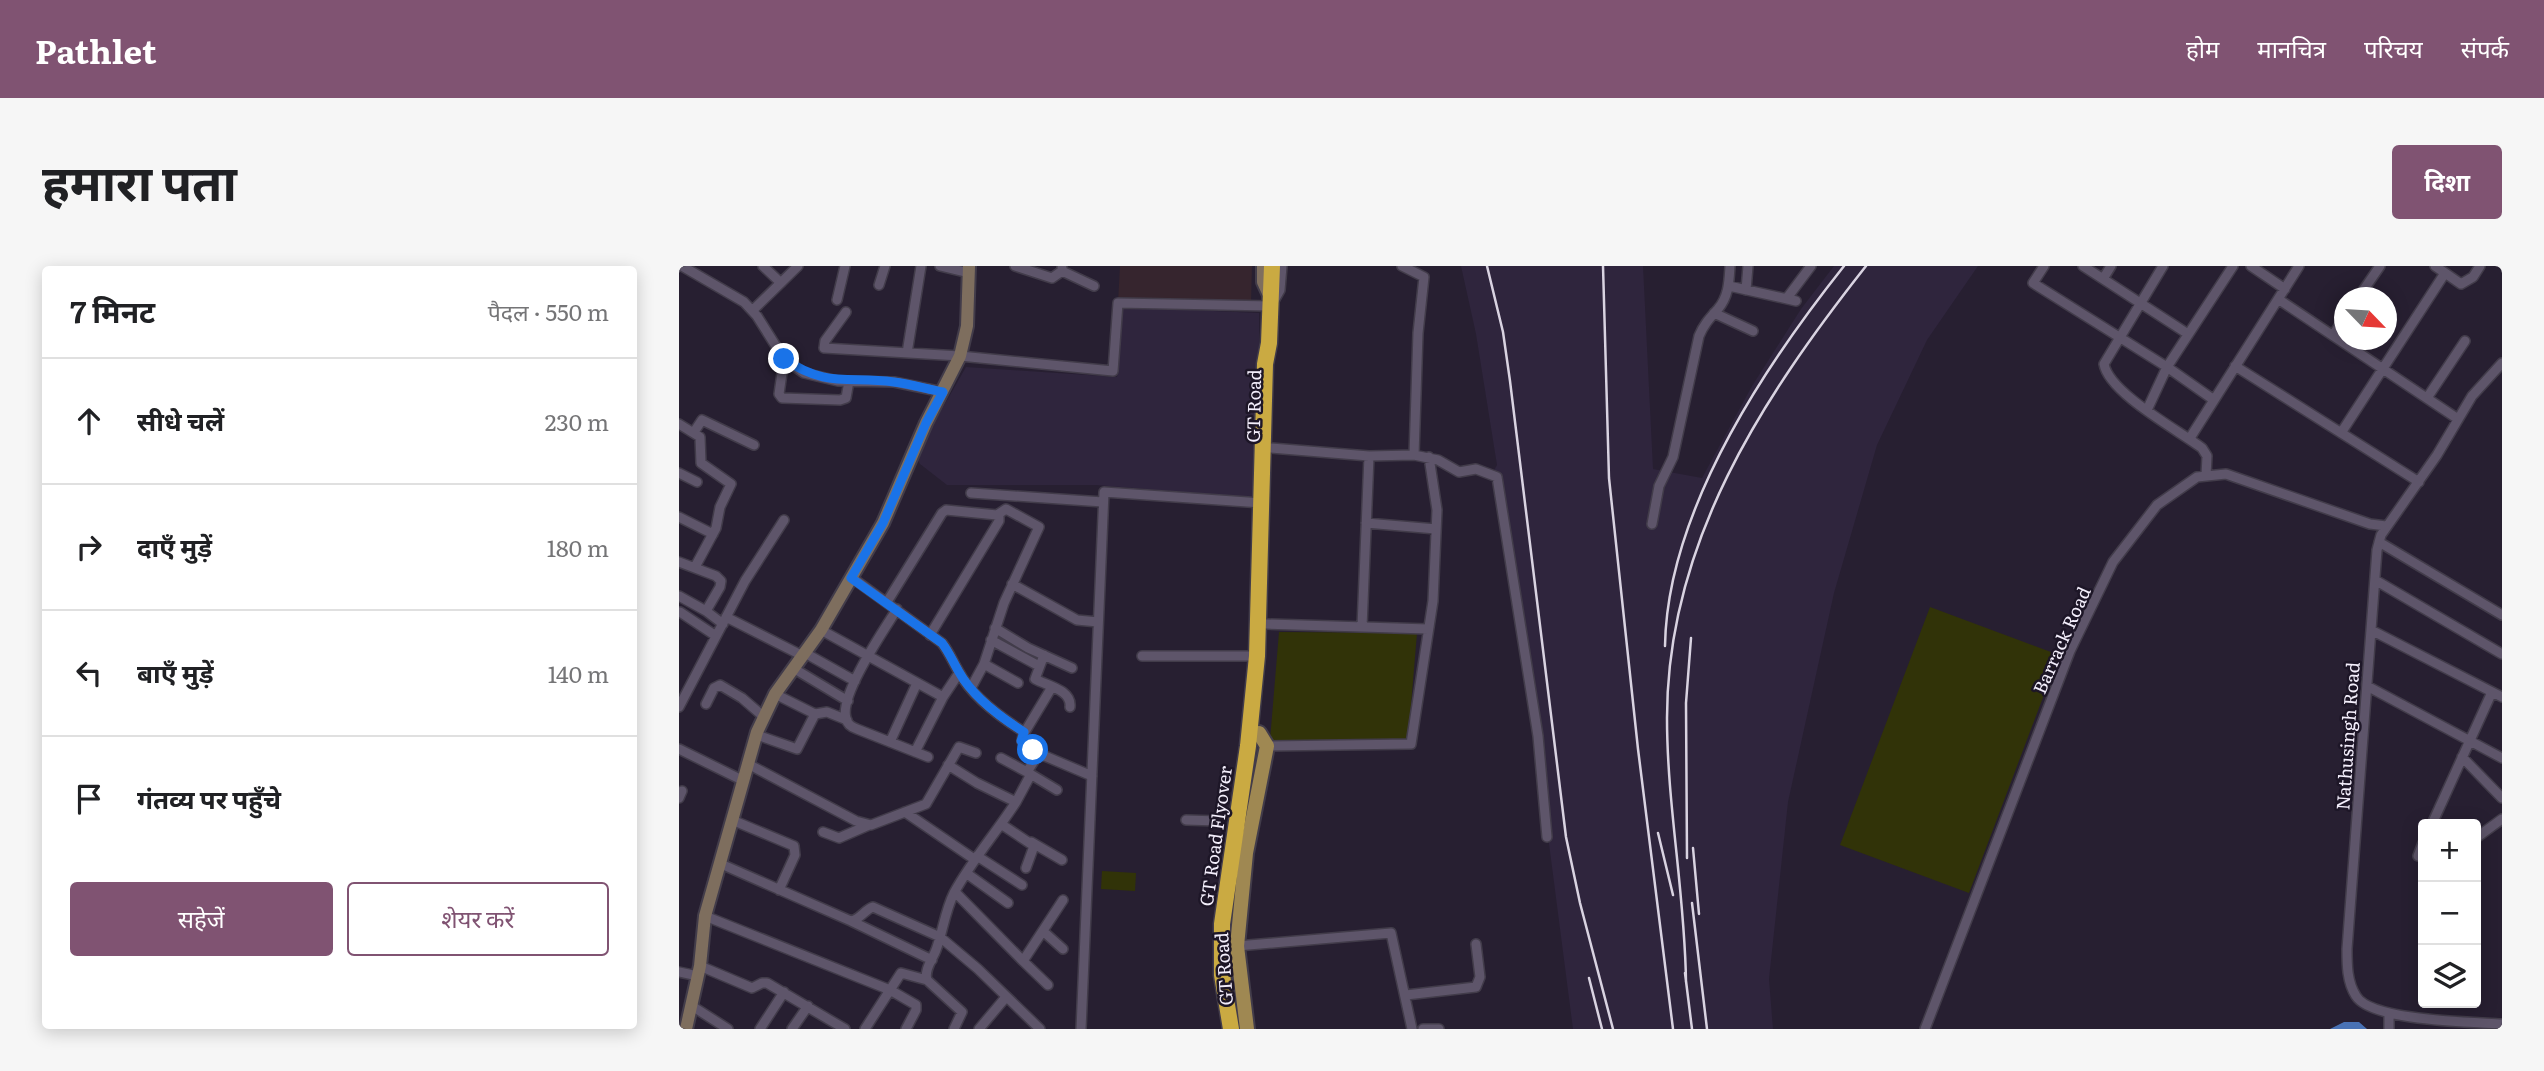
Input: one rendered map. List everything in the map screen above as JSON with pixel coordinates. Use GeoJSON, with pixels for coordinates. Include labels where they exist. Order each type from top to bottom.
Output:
{"type":"FeatureCollection","features":[{"type":"Feature","properties":{"kind":"highway"},"geometry":{"type":"LineString","coordinates":[[1269,343],[1272,268]]}},
{"type":"Feature","properties":{"kind":"highway","name":"GT Road"},"geometry":{"type":"LineString","coordinates":[[1261,656],[1266,624],[1271,447],[1273,361],[1269,343]]}},
{"type":"Feature","properties":{"kind":"highway","name":"GT Road"},"geometry":{"type":"LineString","coordinates":[[1256,741],[1261,656],[1265,364],[1269,343]]}},
{"type":"Feature","properties":{"kind":"highway","name":"GT Road Flyover"},"geometry":{"type":"LineString","coordinates":[[1229,1029],[1222,975],[1222,924],[1256,741]]}},
{"type":"Feature","properties":{"kind":"highway","name":"GT Road Flyover"},"geometry":{"type":"LineString","coordinates":[[1240,1029],[1231,974],[1231,925],[1256,741]]}},
{"type":"Feature","properties":{"kind":"main road","name":"GT Road"},"geometry":{"type":"LineString","coordinates":[[1247,1029],[1237,946],[1256,741]]}},
{"type":"Feature","properties":{"kind":"street"},"geometry":{"type":"LineString","coordinates":[[682,266],[736,296],[753,310],[784,359],[804,373],[838,381],[894,382],[943,392]]}},
{"type":"Feature","properties":{"kind":"street"},"geometry":{"type":"LineString","coordinates":[[763,266],[781,283]]}},
{"type":"Feature","properties":{"kind":"street"},"geometry":{"type":"LineString","coordinates":[[753,310],[798,266]]}},
{"type":"Feature","properties":{"kind":"street"},"geometry":{"type":"LineString","coordinates":[[837,300],[845,266]]}},
{"type":"Feature","properties":{"kind":"street"},"geometry":{"type":"LineString","coordinates":[[879,285],[885,266]]}},
{"type":"Feature","properties":{"kind":"street"},"geometry":{"type":"LineString","coordinates":[[907,353],[921,266]]}},
{"type":"Feature","properties":{"kind":"street"},"geometry":{"type":"LineString","coordinates":[[686,1029],[699,971],[705,916],[764,717],[775,694],[821,630],[883,523],[926,423],[960,356],[967,326],[969,270],[940,266]]}},
{"type":"Feature","properties":{"kind":"street"},"geometry":{"type":"LineString","coordinates":[[1015,266],[1052,278],[1062,269],[1094,286]]}},
{"type":"Feature","properties":{"kind":"street"},"geometry":{"type":"LineString","coordinates":[[1402,266],[1424,277],[1418,333],[1414,455]]}},
{"type":"Feature","properties":{"kind":"street"},"geometry":{"type":"LineString","coordinates":[[1652,524],[1656,496],[1673,457],[1699,336],[1704,325],[1721,305],[1729,286],[1730,266]]}},
{"type":"Feature","properties":{"kind":"street"},"geometry":{"type":"LineString","coordinates":[[1746,290],[1748,266]]}},
{"type":"Feature","properties":{"kind":"street"},"geometry":{"type":"LineString","coordinates":[[1729,286],[1791,299],[1811,266]]}},
{"type":"Feature","properties":{"kind":"street"},"geometry":{"type":"LineString","coordinates":[[2044,266],[2033,283],[2167,367],[2214,400]]}},
{"type":"Feature","properties":{"kind":"street"},"geometry":{"type":"LineString","coordinates":[[2083,266],[2188,334]]}},
{"type":"Feature","properties":{"kind":"street"},"geometry":{"type":"LineString","coordinates":[[2103,279],[2111,266]]}},
{"type":"Feature","properties":{"kind":"street"},"geometry":{"type":"LineString","coordinates":[[2163,266],[2104,364],[2105,371],[2126,394],[2202,448],[2207,456],[2206,476],[2226,474],[2370,524],[2386,526]]}},
{"type":"Feature","properties":{"kind":"street"},"geometry":{"type":"LineString","coordinates":[[2251,266],[2285,289]]}},
{"type":"Feature","properties":{"kind":"street"},"geometry":{"type":"LineString","coordinates":[[2190,438],[2299,266]]}},
{"type":"Feature","properties":{"kind":"street"},"geometry":{"type":"LineString","coordinates":[[2366,287],[2380,266]]}},
{"type":"Feature","properties":{"kind":"street"},"geometry":{"type":"LineString","coordinates":[[2435,266],[2461,284],[2473,277],[2480,266]]}},
{"type":"Feature","properties":{"kind":"street"},"geometry":{"type":"LineString","coordinates":[[2147,410],[2167,367],[2230,267]]}},
{"type":"Feature","properties":{"kind":"street"},"geometry":{"type":"LineString","coordinates":[[2341,433],[2445,273]]}},
{"type":"Feature","properties":{"kind":"street"},"geometry":{"type":"LineString","coordinates":[[2278,299],[2458,419]]}},
{"type":"Feature","properties":{"kind":"street"},"geometry":{"type":"LineString","coordinates":[[846,312],[825,341],[824,348],[960,356],[1113,371],[1118,303],[1271,303]]}},
{"type":"Feature","properties":{"kind":"street"},"geometry":{"type":"LineString","coordinates":[[1714,313],[1753,331]]}},
{"type":"Feature","properties":{"kind":"street"},"geometry":{"type":"LineString","coordinates":[[2427,398],[2465,341]]}},
{"type":"Feature","properties":{"kind":"street"},"geometry":{"type":"LineString","coordinates":[[784,359],[779,394],[782,398],[840,400],[846,398],[849,381]]}},
{"type":"Feature","properties":{"kind":"street","name":"Nathusingh Road"},"geometry":{"type":"LineString","coordinates":[[2502,363],[2472,396],[2419,482],[2386,526],[2379,542],[2347,949],[2348,978],[2363,1004],[2389,1014],[2502,1024]]}},
{"type":"Feature","properties":{"kind":"street"},"geometry":{"type":"LineString","coordinates":[[2235,366],[2419,482]]}},
{"type":"Feature","properties":{"kind":"street"},"geometry":{"type":"LineString","coordinates":[[694,432],[702,420],[754,445]]}},
{"type":"Feature","properties":{"kind":"street"},"geometry":{"type":"LineString","coordinates":[[679,424],[701,439],[701,463],[731,484],[720,507],[713,534],[695,567]]}},
{"type":"Feature","properties":{"kind":"street"},"geometry":{"type":"LineString","coordinates":[[1271,447],[1369,456],[1414,455],[1429,457],[1459,472],[1476,469],[1497,477],[1538,736],[1547,837]]}},
{"type":"Feature","properties":{"kind":"street"},"geometry":{"type":"LineString","coordinates":[[1362,627],[1369,456]]}},
{"type":"Feature","properties":{"kind":"street"},"geometry":{"type":"LineString","coordinates":[[1256,741],[1411,744],[1433,601],[1437,510],[1429,457]]}},
{"type":"Feature","properties":{"kind":"street"},"geometry":{"type":"LineString","coordinates":[[679,473],[697,482]]}},
{"type":"Feature","properties":{"kind":"street","name":"Barrack Road"},"geometry":{"type":"LineString","coordinates":[[1925,1029],[2070,651],[2113,562],[2157,505],[2197,477],[2206,476]]}},
{"type":"Feature","properties":{"kind":"street"},"geometry":{"type":"LineString","coordinates":[[1081,1029],[1104,492],[1262,503]]}},
{"type":"Feature","properties":{"kind":"street"},"geometry":{"type":"LineString","coordinates":[[971,493],[1103,502]]}},
{"type":"Feature","properties":{"kind":"street"},"geometry":{"type":"LineString","coordinates":[[887,602],[946,510],[997,514],[1006,509],[1039,527],[1012,584],[984,663],[971,688]]}},
{"type":"Feature","properties":{"kind":"street"},"geometry":{"type":"LineString","coordinates":[[930,635],[999,521],[997,514]]}},
{"type":"Feature","properties":{"kind":"street"},"geometry":{"type":"LineString","coordinates":[[679,517],[713,534]]}},
{"type":"Feature","properties":{"kind":"street"},"geometry":{"type":"LineString","coordinates":[[679,707],[758,560],[784,520]]}},
{"type":"Feature","properties":{"kind":"street"},"geometry":{"type":"LineString","coordinates":[[1366,523],[1436,529]]}},
{"type":"Feature","properties":{"kind":"street"},"geometry":{"type":"LineString","coordinates":[[2379,542],[2502,615]]}},
{"type":"Feature","properties":{"kind":"street"},"geometry":{"type":"LineString","coordinates":[[679,562],[716,576],[721,581],[706,611]]}},
{"type":"Feature","properties":{"kind":"street"},"geometry":{"type":"LineString","coordinates":[[851,578],[930,635],[949,652],[959,673],[971,688],[999,716],[1024,732]]}},
{"type":"Feature","properties":{"kind":"street"},"geometry":{"type":"LineString","coordinates":[[2375,580],[2502,654]]}},
{"type":"Feature","properties":{"kind":"street"},"geometry":{"type":"LineString","coordinates":[[1012,584],[1077,620],[1098,622]]}},
{"type":"Feature","properties":{"kind":"street"},"geometry":{"type":"LineString","coordinates":[[716,636],[679,613],[683,598],[724,621],[756,631],[855,681]]}},
{"type":"Feature","properties":{"kind":"street"},"geometry":{"type":"LineString","coordinates":[[847,720],[845,711],[855,681],[867,655],[897,609]]}},
{"type":"Feature","properties":{"kind":"street"},"geometry":{"type":"LineString","coordinates":[[1266,624],[1428,629]]}},
{"type":"Feature","properties":{"kind":"street"},"geometry":{"type":"LineString","coordinates":[[995,628],[1072,668]]}},
{"type":"Feature","properties":{"kind":"street"},"geometry":{"type":"LineString","coordinates":[[821,630],[943,697]]}},
{"type":"Feature","properties":{"kind":"street"},"geometry":{"type":"LineString","coordinates":[[2371,630],[2502,697]]}},
{"type":"Feature","properties":{"kind":"street"},"geometry":{"type":"LineString","coordinates":[[991,640],[1039,666]]}},
{"type":"Feature","properties":{"kind":"street"},"geometry":{"type":"LineString","coordinates":[[1044,655],[1035,679],[1068,694],[1070,707]]}},
{"type":"Feature","properties":{"kind":"street"},"geometry":{"type":"LineString","coordinates":[[1142,656],[1261,656]]}},
{"type":"Feature","properties":{"kind":"street"},"geometry":{"type":"LineString","coordinates":[[984,663],[1018,683]]}},
{"type":"Feature","properties":{"kind":"street"},"geometry":{"type":"LineString","coordinates":[[793,668],[848,701]]}},
{"type":"Feature","properties":{"kind":"street"},"geometry":{"type":"LineString","coordinates":[[915,752],[943,697],[959,673]]}},
{"type":"Feature","properties":{"kind":"street"},"geometry":{"type":"LineString","coordinates":[[890,743],[917,683]]}},
{"type":"Feature","properties":{"kind":"street"},"geometry":{"type":"LineString","coordinates":[[706,704],[715,688],[720,685],[742,698],[764,717]]}},
{"type":"Feature","properties":{"kind":"street"},"geometry":{"type":"LineString","coordinates":[[1052,687],[1021,741],[1039,753],[1092,776]]}},
{"type":"Feature","properties":{"kind":"street"},"geometry":{"type":"LineString","coordinates":[[2367,687],[2502,758]]}},
{"type":"Feature","properties":{"kind":"street"},"geometry":{"type":"LineString","coordinates":[[2434,819],[2492,692]]}},
{"type":"Feature","properties":{"kind":"street"},"geometry":{"type":"LineString","coordinates":[[775,694],[815,714],[827,712],[847,720],[857,729],[928,757]]}},
{"type":"Feature","properties":{"kind":"street"},"geometry":{"type":"LineString","coordinates":[[757,735],[797,749],[815,714]]}},
{"type":"Feature","properties":{"kind":"street"},"geometry":{"type":"LineString","coordinates":[[823,832],[839,838],[926,804],[960,747],[976,753]]}},
{"type":"Feature","properties":{"kind":"street"},"geometry":{"type":"LineString","coordinates":[[679,749],[744,781]]}},
{"type":"Feature","properties":{"kind":"street"},"geometry":{"type":"LineString","coordinates":[[926,980],[925,973],[955,892],[1016,802],[1039,753]]}},
{"type":"Feature","properties":{"kind":"street"},"geometry":{"type":"LineString","coordinates":[[2462,757],[2502,798]]}},
{"type":"Feature","properties":{"kind":"street"},"geometry":{"type":"LineString","coordinates":[[1001,758],[1057,790]]}},
{"type":"Feature","properties":{"kind":"street"},"geometry":{"type":"LineString","coordinates":[[748,764],[856,821],[871,825]]}},
{"type":"Feature","properties":{"kind":"street"},"geometry":{"type":"LineString","coordinates":[[948,765],[1016,802]]}},
{"type":"Feature","properties":{"kind":"street"},"geometry":{"type":"LineString","coordinates":[[905,812],[1022,885]]}},
{"type":"Feature","properties":{"kind":"street"},"geometry":{"type":"LineString","coordinates":[[2481,834],[2502,819]]}},
{"type":"Feature","properties":{"kind":"street"},"geometry":{"type":"LineString","coordinates":[[733,820],[794,846],[795,855],[779,890]]}},
{"type":"Feature","properties":{"kind":"street"},"geometry":{"type":"LineString","coordinates":[[1186,820],[1218,821]]}},
{"type":"Feature","properties":{"kind":"street"},"geometry":{"type":"LineString","coordinates":[[1001,824],[1062,860]]}},
{"type":"Feature","properties":{"kind":"street"},"geometry":{"type":"LineString","coordinates":[[1025,868],[1034,848],[1031,842]]}},
{"type":"Feature","properties":{"kind":"street"},"geometry":{"type":"LineString","coordinates":[[721,864],[851,920],[932,960]]}},
{"type":"Feature","properties":{"kind":"street"},"geometry":{"type":"LineString","coordinates":[[966,873],[1008,903]]}},
{"type":"Feature","properties":{"kind":"street"},"geometry":{"type":"LineString","coordinates":[[955,892],[1048,985]]}},
{"type":"Feature","properties":{"kind":"street"},"geometry":{"type":"LineString","coordinates":[[1023,961],[1063,900]]}},
{"type":"Feature","properties":{"kind":"street"},"geometry":{"type":"LineString","coordinates":[[851,920],[857,920],[867,909],[873,907],[940,937],[978,969],[1040,1029]]}},
{"type":"Feature","properties":{"kind":"street"},"geometry":{"type":"LineString","coordinates":[[705,916],[890,990],[916,1005],[906,1029]]}},
{"type":"Feature","properties":{"kind":"street"},"geometry":{"type":"LineString","coordinates":[[1044,932],[1063,949]]}},
{"type":"Feature","properties":{"kind":"street"},"geometry":{"type":"LineString","coordinates":[[1237,946],[1391,933],[1412,1029]]}},
{"type":"Feature","properties":{"kind":"street"},"geometry":{"type":"LineString","coordinates":[[1406,995],[1476,987],[1480,977],[1476,944]]}},
{"type":"Feature","properties":{"kind":"street"},"geometry":{"type":"LineString","coordinates":[[679,972],[699,971],[752,988],[764,982],[845,1029]]}},
{"type":"Feature","properties":{"kind":"street"},"geometry":{"type":"LineString","coordinates":[[865,1029],[901,973],[926,980],[962,1013],[954,1029]]}},
{"type":"Feature","properties":{"kind":"street"},"geometry":{"type":"LineString","coordinates":[[760,1029],[784,992]]}},
{"type":"Feature","properties":{"kind":"street"},"geometry":{"type":"LineString","coordinates":[[979,1029],[1006,997]]}},
{"type":"Feature","properties":{"kind":"street"},"geometry":{"type":"LineString","coordinates":[[692,1006],[728,1029]]}},
{"type":"Feature","properties":{"kind":"street"},"geometry":{"type":"LineString","coordinates":[[793,1029],[808,1006]]}},
{"type":"Feature","properties":{"kind":"street"},"geometry":{"type":"LineString","coordinates":[[2389,1014],[2389,1029]]}},
{"type":"Feature","properties":{"kind":"street"},"geometry":{"type":"LineString","coordinates":[[1423,1029],[1439,1029]]}},
{"type":"Feature","properties":{"kind":"shaded area"},"geometry":{"type":"Polygon","coordinates":[[[1120,266],[1252,266],[1251,303],[1118,303],[1120,266]]]}},
{"type":"Feature","properties":{"kind":"shaded area"},"geometry":{"type":"Polygon","coordinates":[[[1461,266],[1643,266],[1653,469],[1702,478],[1752,386],[1801,309],[1834,266],[1978,266],[1927,340],[1877,445],[1834,593],[1788,802],[1769,979],[1773,1029],[1573,1029],[1508,527],[1492,474],[1497,465],[1476,334],[1461,266]]]}},
{"type":"Feature","properties":{"kind":"shaded area"},"geometry":{"type":"Polygon","coordinates":[[[1121,307],[1259,313],[1258,498],[1096,485],[947,485],[920,464],[915,456],[966,367],[1117,377],[1121,307]]]}},
{"type":"Feature","properties":{"kind":"shaded area"},"geometry":{"type":"Polygon","coordinates":[[[1930,607],[2059,655],[1969,893],[1840,845],[1930,607]]]}},
{"type":"Feature","properties":{"kind":"shaded area"},"geometry":{"type":"Polygon","coordinates":[[[1279,632],[1417,633],[1408,741],[1270,740],[1279,632]]]}},
{"type":"Feature","properties":{"kind":"shaded area"},"geometry":{"type":"Polygon","coordinates":[[[1102,871],[1136,873],[1135,891],[1101,889],[1102,871]]]}},
{"type":"Feature","properties":{"kind":"water"},"geometry":{"type":"Polygon","coordinates":[[[2344,1022],[2359,1022],[2367,1029],[2330,1029],[2344,1022]]]}},
{"type":"Feature","properties":{"kind":"railway"},"geometry":{"type":"LineString","coordinates":[[1487,266],[1503,332],[1510,381],[1566,837],[1613,1029]]}},
{"type":"Feature","properties":{"kind":"railway"},"geometry":{"type":"LineString","coordinates":[[1603,266],[1609,478],[1638,749],[1673,1029]]}},
{"type":"Feature","properties":{"kind":"railway"},"geometry":{"type":"LineString","coordinates":[[1665,646],[1670,595],[1682,544],[1701,494],[1752,396],[1813,306],[1844,266]]}},
{"type":"Feature","properties":{"kind":"railway"},"geometry":{"type":"LineString","coordinates":[[1686,982],[1667,718],[1671,654],[1683,592],[1703,533],[1728,476],[1757,421],[1791,368],[1866,266]]}},
{"type":"Feature","properties":{"kind":"railway"},"geometry":{"type":"LineString","coordinates":[[1687,858],[1686,703],[1691,638]]}},
{"type":"Feature","properties":{"kind":"railway"},"geometry":{"type":"LineString","coordinates":[[1658,833],[1673,895]]}},
{"type":"Feature","properties":{"kind":"railway"},"geometry":{"type":"LineString","coordinates":[[1693,848],[1699,914]]}},
{"type":"Feature","properties":{"kind":"railway"},"geometry":{"type":"LineString","coordinates":[[1692,903],[1707,1029]]}},
{"type":"Feature","properties":{"kind":"railway"},"geometry":{"type":"LineString","coordinates":[[1685,973],[1692,1029]]}},
{"type":"Feature","properties":{"kind":"railway"},"geometry":{"type":"LineString","coordinates":[[1589,978],[1602,1029]]}},
{"type":"Feature","properties":{"kind":"route"},"geometry":{"type":"LineString","coordinates":[[784,359],[804,373],[838,381],[894,382],[943,392],[926,423],[883,523],[851,578],[942,643],[971,688],[999,716],[1024,732],[1021,741],[1033,750]]}}]}
